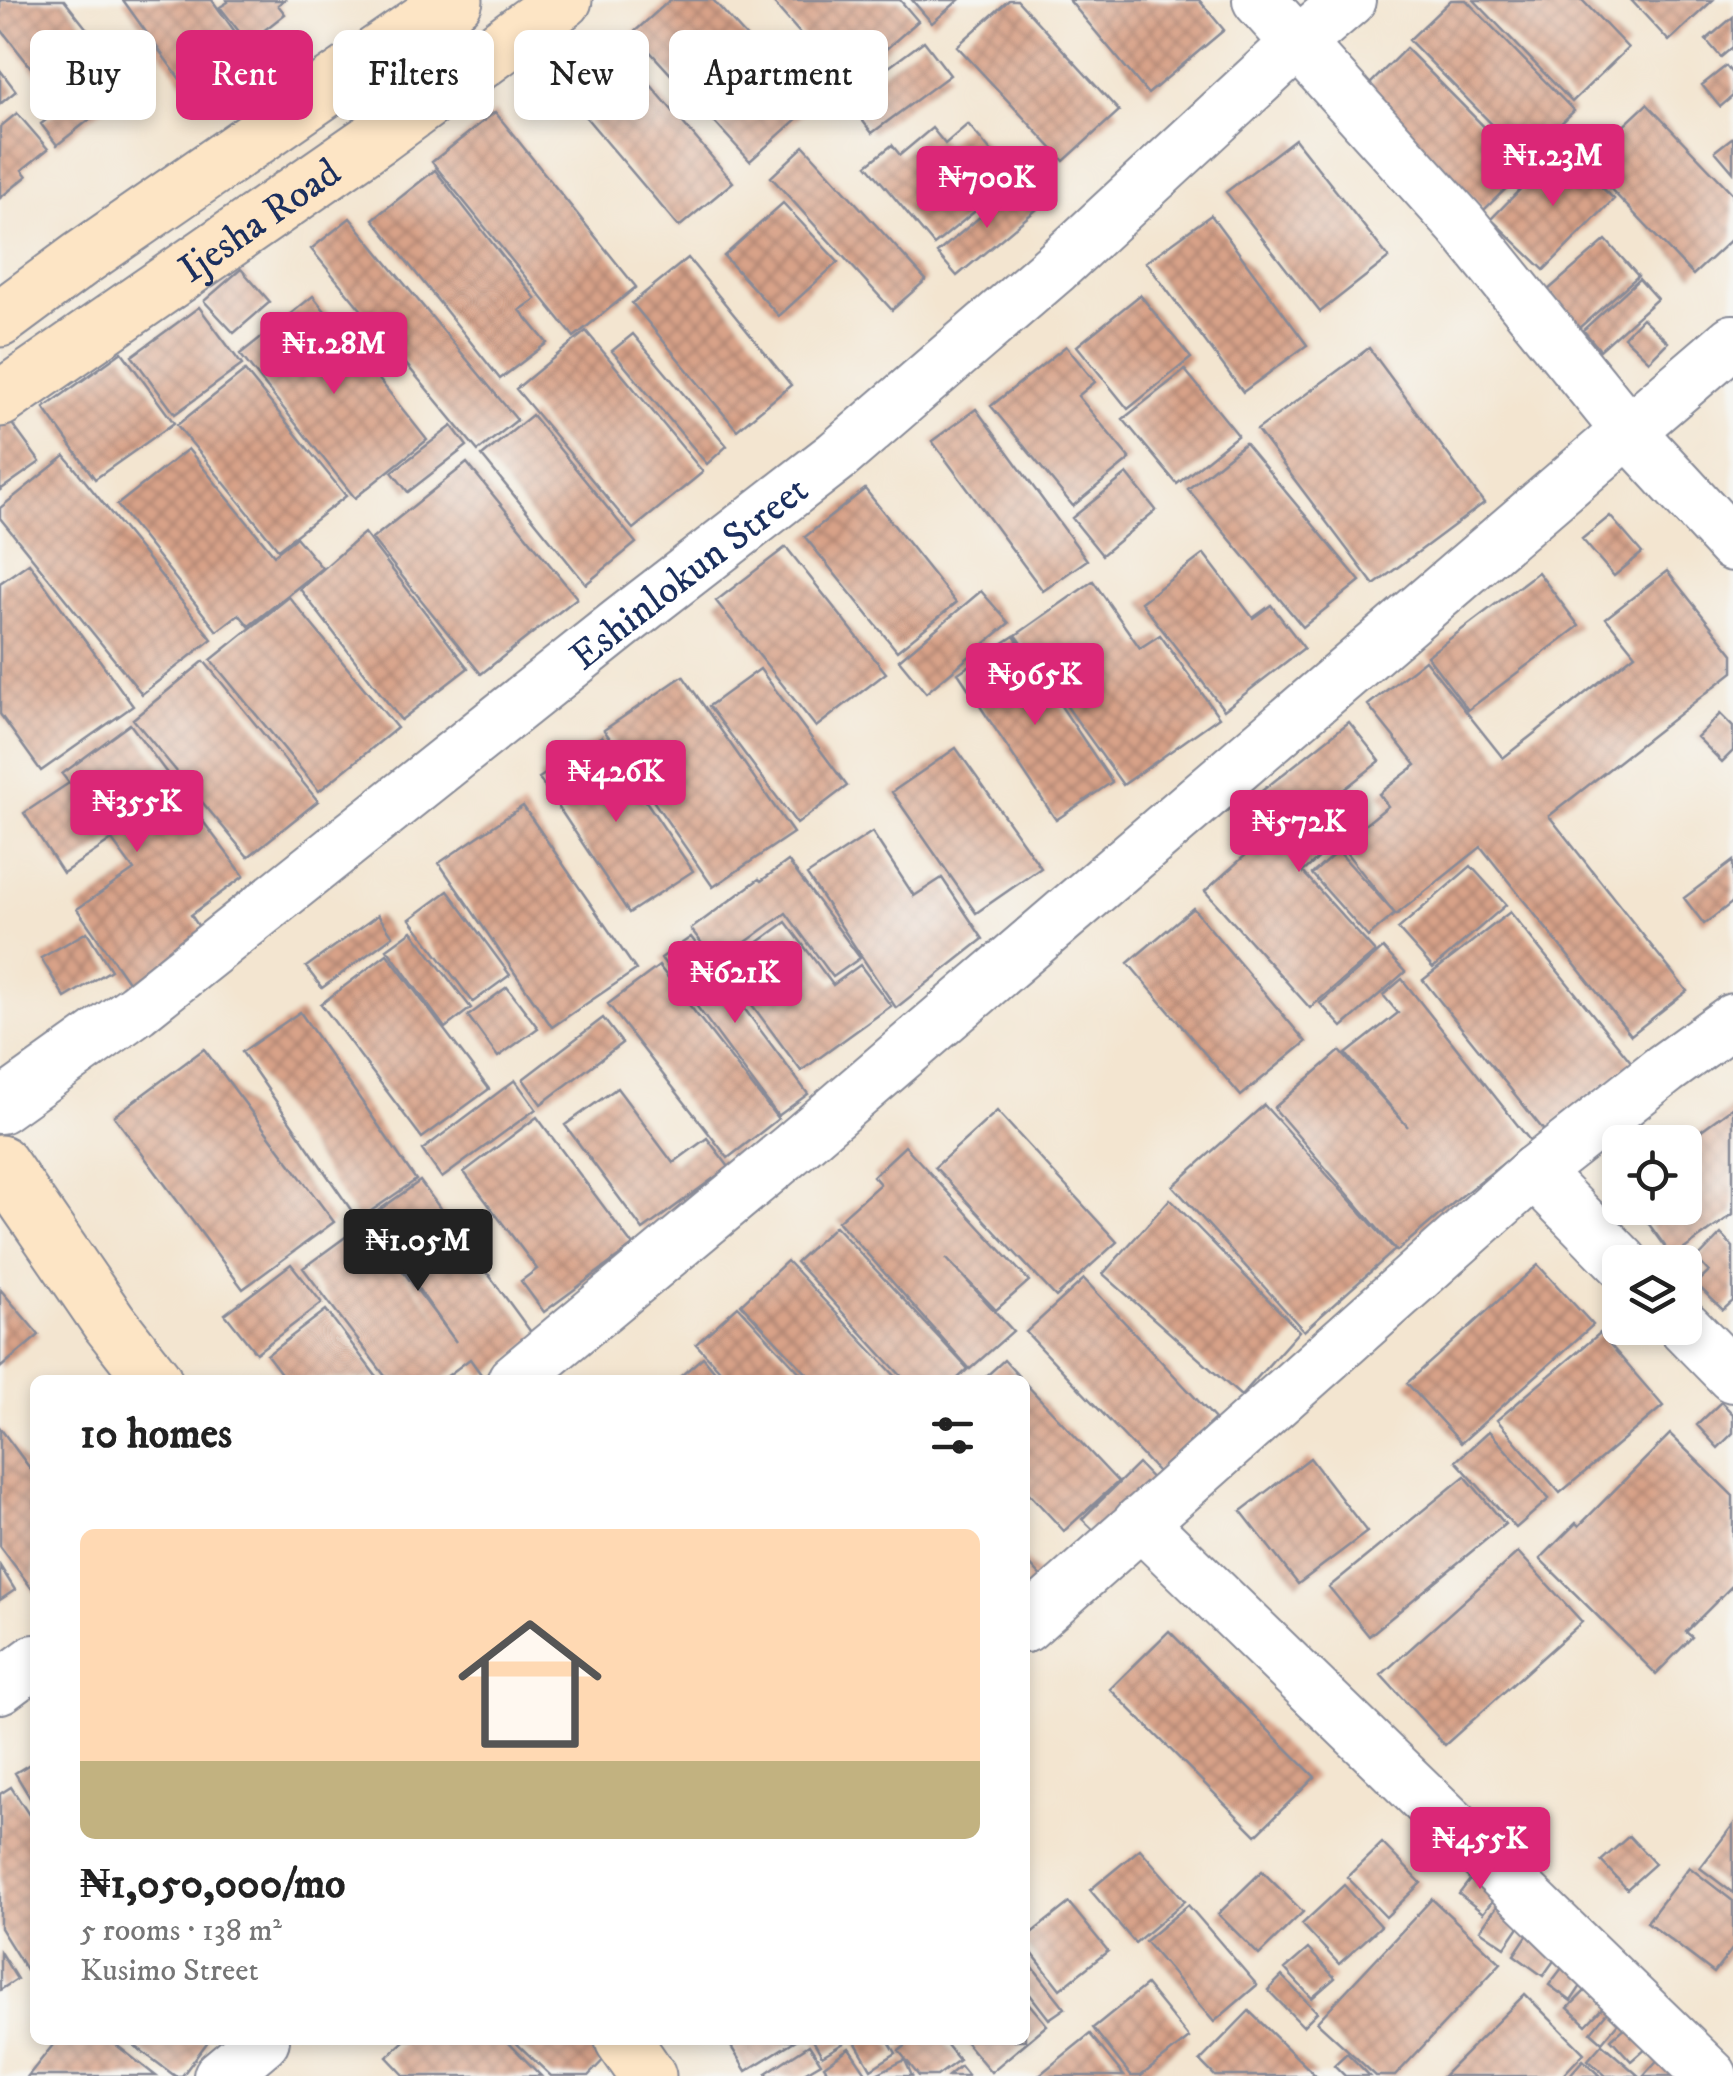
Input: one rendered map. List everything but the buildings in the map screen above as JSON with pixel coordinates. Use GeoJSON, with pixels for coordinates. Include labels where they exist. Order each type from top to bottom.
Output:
{"type":"FeatureCollection","features":[{"type":"Feature","properties":{"kind":"main road","name":"Ijesha Road"},"geometry":{"type":"LineString","coordinates":[[0,320],[81,259],[454,0]]}},
{"type":"Feature","properties":{"kind":"main road","name":"Ijesha Road"},"geometry":{"type":"LineString","coordinates":[[0,399],[379,136],[564,0]]}},
{"type":"Feature","properties":{"kind":"main road"},"geometry":{"type":"LineString","coordinates":[[0,1163],[150,1375]]}},
{"type":"Feature","properties":{"kind":"main road"},"geometry":{"type":"LineString","coordinates":[[626,2045],[648,2076]]}},
{"type":"Feature","properties":{"kind":"street"},"geometry":{"type":"LineString","coordinates":[[1259,0],[1461,224],[1629,432],[1733,545]]}},
{"type":"Feature","properties":{"kind":"street","name":"Eshinlokun Street"},"geometry":{"type":"LineString","coordinates":[[0,1107],[138,1009],[837,456],[1056,267],[1349,0]]}},
{"type":"Feature","properties":{"kind":"street"},"geometry":{"type":"LineString","coordinates":[[520,1375],[808,1136],[1733,341]]}},
{"type":"Feature","properties":{"kind":"street"},"geometry":{"type":"LineString","coordinates":[[1030,1621],[1534,1172],[1733,1020]]}},
{"type":"Feature","properties":{"kind":"street"},"geometry":{"type":"LineString","coordinates":[[1534,1172],[1605,1245]]}},
{"type":"Feature","properties":{"kind":"street"},"geometry":{"type":"LineString","coordinates":[[1702,1344],[1733,1376]]}},
{"type":"Feature","properties":{"kind":"street"},"geometry":{"type":"LineString","coordinates":[[1140,1522],[1712,2076]]}},
{"type":"Feature","properties":{"kind":"street"},"geometry":{"type":"LineString","coordinates":[[0,1686],[30,1665]]}},
{"type":"Feature","properties":{"kind":"street"},"geometry":{"type":"LineString","coordinates":[[220,2076],[257,2045]]}}]}
